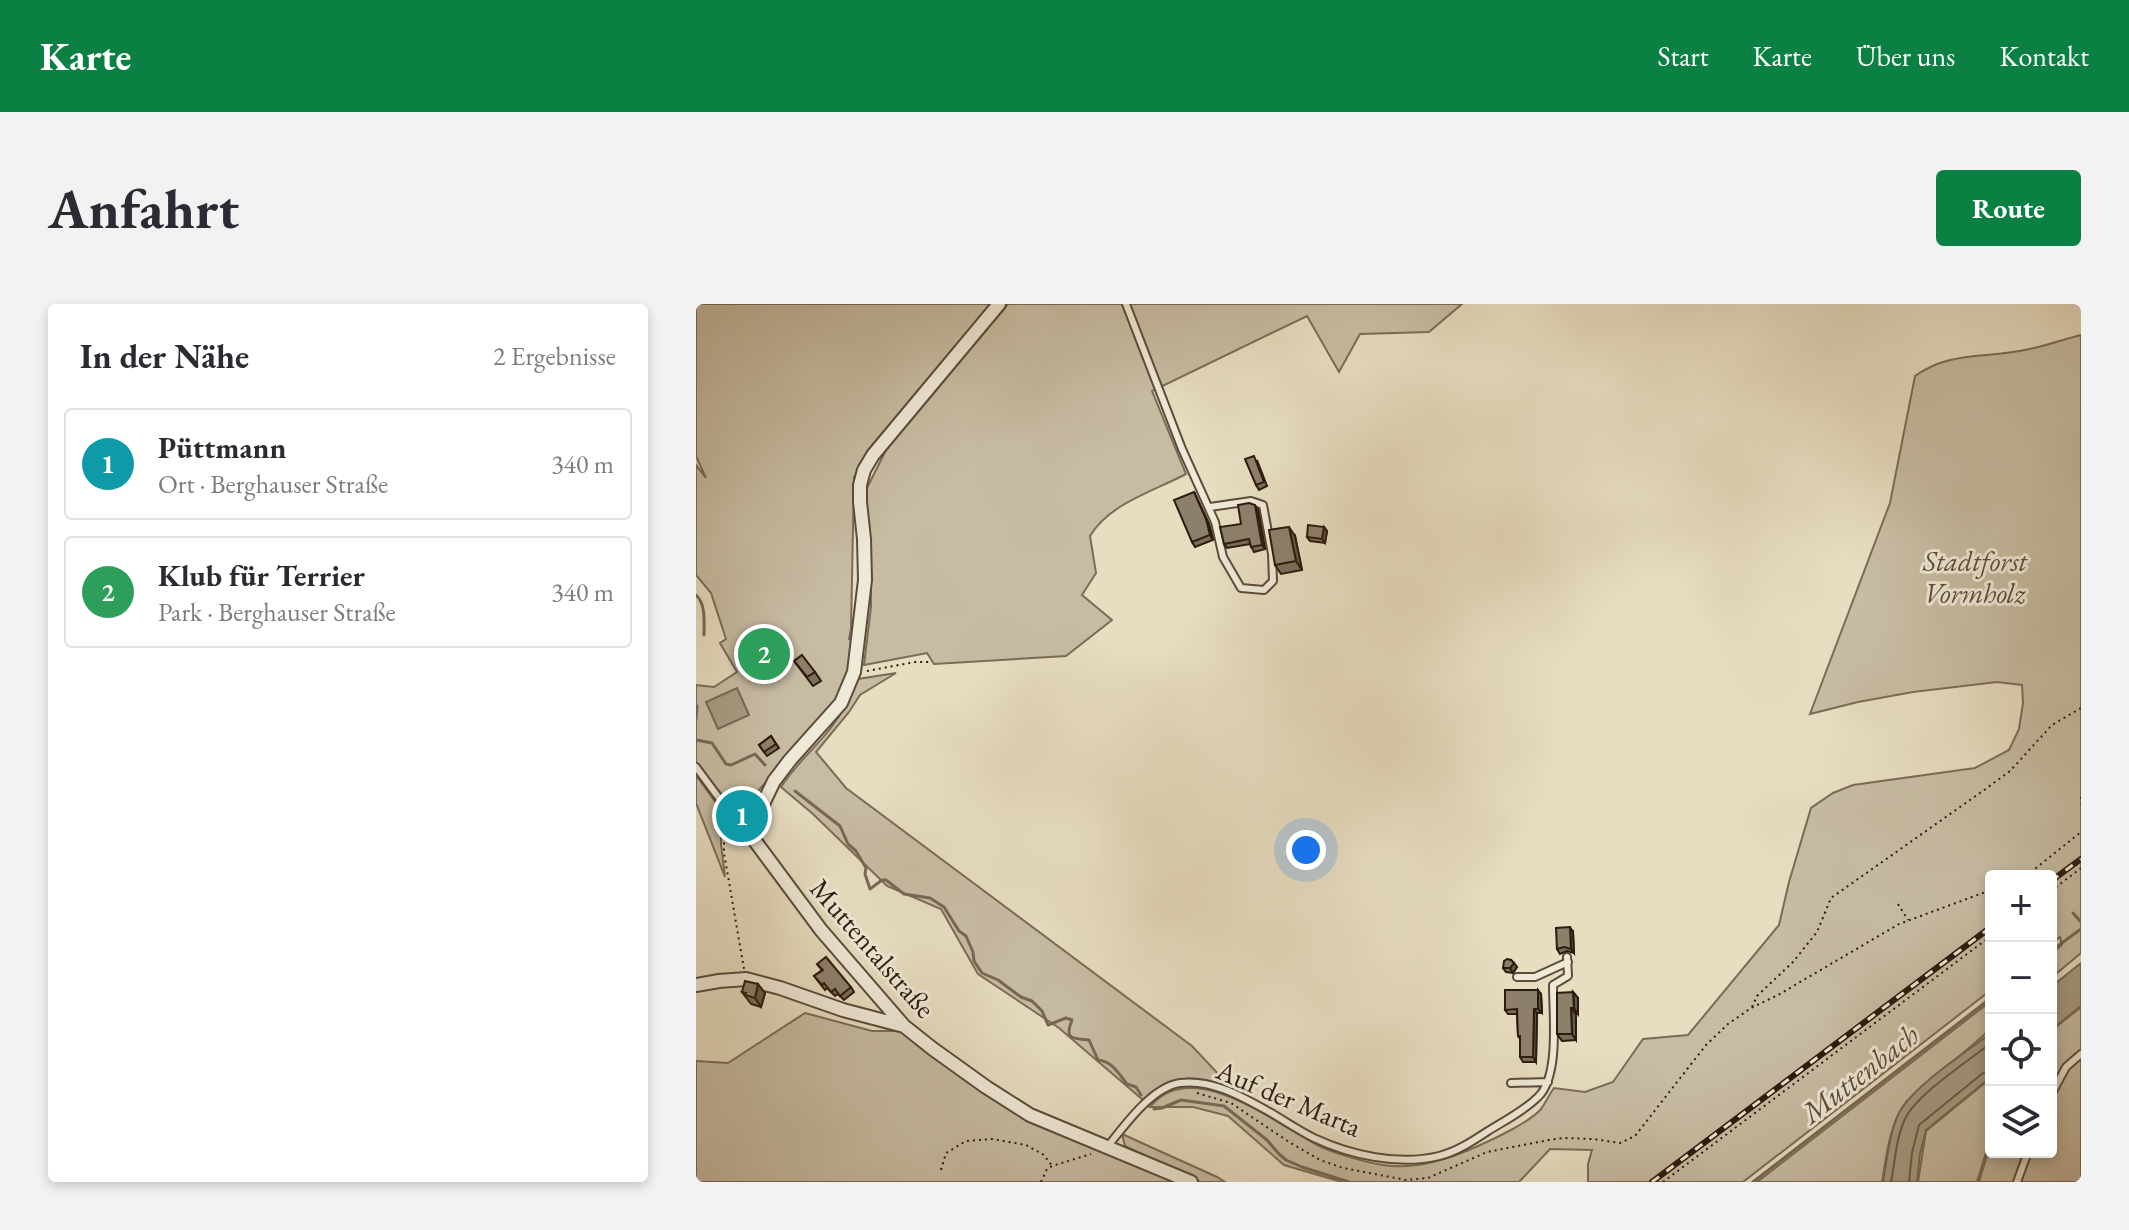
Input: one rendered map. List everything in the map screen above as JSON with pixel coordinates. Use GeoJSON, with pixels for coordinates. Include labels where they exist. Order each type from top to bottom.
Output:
{"type":"FeatureCollection","features":[{"type":"Feature","properties":{"kind":"street"},"geometry":{"type":"LineString","coordinates":[[749,833],[774,781],[841,703],[854,672],[865,580],[860,502],[864,470],[873,455],[999,304]]}},
{"type":"Feature","properties":{"kind":"street","name":"Muttentalstraße"},"geometry":{"type":"LineString","coordinates":[[749,833],[821,930],[904,1026],[964,1073],[1012,1105],[1191,1182]]}},
{"type":"Feature","properties":{"kind":"street"},"geometry":{"type":"LineString","coordinates":[[696,985],[746,979],[904,1026]]}},
{"type":"Feature","properties":{"kind":"lane"},"geometry":{"type":"LineString","coordinates":[[1126,304],[1182,449],[1210,507],[1223,557],[1241,588],[1264,590],[1273,581],[1272,554],[1263,505],[1251,501],[1210,507]]}},
{"type":"Feature","properties":{"kind":"lane"},"geometry":{"type":"LineString","coordinates":[[696,767],[736,821],[749,833]]}},
{"type":"Feature","properties":{"kind":"lane"},"geometry":{"type":"LineString","coordinates":[[1511,1083],[1548,1082],[1553,1063],[1553,985],[1568,976],[1567,959],[1535,977],[1517,977]]}},
{"type":"Feature","properties":{"kind":"lane"},"geometry":{"type":"LineString","coordinates":[[2056,1086],[2066,1067],[2081,1054]]}},
{"type":"Feature","properties":{"kind":"lane","name":"Auf der Marta"},"geometry":{"type":"LineString","coordinates":[[1107,1146],[1136,1113],[1161,1091],[1176,1084],[1192,1083],[1238,1095],[1311,1136],[1348,1150],[1393,1159],[1440,1156],[1532,1103],[1548,1082]]}},
{"type":"Feature","properties":{"kind":"lane"},"geometry":{"type":"LineString","coordinates":[[2017,1182],[2026,1158]]}},
{"type":"Feature","properties":{"kind":"path"},"geometry":{"type":"LineString","coordinates":[[854,672],[930,662]]}},
{"type":"Feature","properties":{"kind":"path"},"geometry":{"type":"LineString","coordinates":[[1751,1008],[1757,996],[1793,962],[1817,932],[1831,898],[2010,771],[2052,725],[2081,708]]}},
{"type":"Feature","properties":{"kind":"path"},"geometry":{"type":"LineString","coordinates":[[2081,797],[2081,804]]}},
{"type":"Feature","properties":{"kind":"path"},"geometry":{"type":"LineString","coordinates":[[736,821],[724,831],[724,853],[746,979]]}},
{"type":"Feature","properties":{"kind":"path"},"geometry":{"type":"LineString","coordinates":[[2034,870],[2081,832]]}},
{"type":"Feature","properties":{"kind":"path"},"geometry":{"type":"LineString","coordinates":[[2057,886],[2081,868]]}},
{"type":"Feature","properties":{"kind":"path"},"geometry":{"type":"LineString","coordinates":[[1899,924],[1985,892]]}},
{"type":"Feature","properties":{"kind":"path"},"geometry":{"type":"LineString","coordinates":[[1898,904],[1909,921]]}},
{"type":"Feature","properties":{"kind":"path"},"geometry":{"type":"LineString","coordinates":[[1663,1182],[1985,940]]}},
{"type":"Feature","properties":{"kind":"path"},"geometry":{"type":"LineString","coordinates":[[941,1170],[946,1153],[966,1141],[992,1139],[1026,1145],[1044,1155],[1052,1166]]}},
{"type":"Feature","properties":{"kind":"path"},"geometry":{"type":"LineString","coordinates":[[1041,1182],[1047,1169],[1052,1166],[1107,1146]]}},
{"type":"Feature","properties":{"kind":"green space"},"geometry":{"type":"Polygon","coordinates":[[[696,304],[990,304],[854,477],[849,639],[854,641],[843,685],[830,710],[750,800],[740,818],[696,762],[696,685],[714,687],[737,672],[720,643],[726,639],[711,593],[696,575],[696,465],[706,478],[696,456],[696,304]]]}},
{"type":"Feature","properties":{"kind":"green space"},"geometry":{"type":"Polygon","coordinates":[[[1008,304],[1462,304],[1429,332],[1360,334],[1339,372],[1307,316],[1152,391],[1186,474],[1121,506],[1090,536],[1096,573],[1082,595],[1112,620],[1066,656],[934,664],[927,653],[864,665],[871,607],[871,565],[864,494],[888,446],[1008,304]]]}},
{"type":"Feature","properties":{"kind":"green space","name":"Stadtforst Vormholz"},"geometry":{"type":"Polygon","coordinates":[[[2081,335],[2081,953],[2057,973],[2057,949],[2062,945],[2060,937],[2057,939],[2057,870],[1985,870],[1985,995],[1743,1182],[1588,1182],[1592,1150],[1550,1149],[1519,1182],[1342,1182],[1284,1165],[1228,1116],[1193,1107],[1150,1107],[1168,1093],[1188,1088],[1211,1091],[1258,1110],[1333,1152],[1383,1165],[1420,1165],[1467,1151],[1520,1125],[1541,1109],[1554,1088],[1585,1092],[1613,1082],[1643,1039],[1688,1035],[1779,925],[1811,808],[1833,793],[1853,785],[1975,768],[2009,750],[2019,729],[2022,685],[1997,682],[1913,692],[1810,714],[1890,503],[1915,376],[1952,359],[2027,350],[2081,335]]]}},
{"type":"Feature","properties":{"kind":"green space"},"geometry":{"type":"Polygon","coordinates":[[[896,673],[860,695],[816,752],[846,788],[1192,1046],[1240,1093],[1212,1082],[1190,1078],[1168,1084],[1143,1100],[1059,1028],[978,974],[941,909],[887,886],[781,787],[835,723],[858,679],[896,673]]]}},
{"type":"Feature","properties":{"kind":"green space"},"geometry":{"type":"Polygon","coordinates":[[[696,775],[721,810],[725,877],[696,803],[696,775]]]}},
{"type":"Feature","properties":{"kind":"green space"},"geometry":{"type":"Polygon","coordinates":[[[1985,1006],[1985,1034],[1906,1102],[1900,1111],[1890,1140],[1882,1182],[1757,1182],[1985,1006]]]}},
{"type":"Feature","properties":{"kind":"green space"},"geometry":{"type":"Polygon","coordinates":[[[2081,1007],[2081,1182],[1979,1182],[1986,1158],[2057,1158],[2057,1026],[2081,1007]]]}},
{"type":"Feature","properties":{"kind":"green space"},"geometry":{"type":"Polygon","coordinates":[[[805,1013],[872,1031],[901,1031],[963,1077],[1181,1182],[696,1182],[696,1061],[728,1063],[805,1013]]]}},
{"type":"Feature","properties":{"kind":"green space"},"geometry":{"type":"Polygon","coordinates":[[[1985,1083],[1985,1156],[1977,1182],[1918,1182],[1926,1131],[1985,1083]]]}},
{"type":"Feature","properties":{"kind":"green space"},"geometry":{"type":"Polygon","coordinates":[[[1122,1134],[1225,1182],[1200,1182],[1125,1146],[1122,1134]]]}},
{"type":"Feature","properties":{"kind":"water"},"geometry":{"type":"Polygon","coordinates":[[[737,688],[749,715],[718,729],[706,702],[737,688]]]}},
{"type":"Feature","properties":{"kind":"water"},"geometry":{"type":"Polygon","coordinates":[[[2081,963],[2081,1006],[2057,1025],[2057,1014],[2057,982],[2081,963]]]}},
{"type":"Feature","properties":{"kind":"water"},"geometry":{"type":"Polygon","coordinates":[[[1985,1037],[1985,1082],[1926,1130],[1917,1182],[1883,1182],[1898,1115],[1914,1093],[1985,1037]]]}},
{"type":"Feature","properties":{"kind":"building"},"geometry":{"type":"Polygon","coordinates":[[[1254,456],[1264,482],[1256,485],[1245,459],[1254,456]]]}},
{"type":"Feature","properties":{"kind":"building"},"geometry":{"type":"Polygon","coordinates":[[[1194,492],[1210,535],[1192,542],[1174,500],[1194,492]]]}},
{"type":"Feature","properties":{"kind":"building"},"geometry":{"type":"Polygon","coordinates":[[[1238,505],[1255,505],[1262,545],[1251,547],[1249,539],[1224,544],[1220,527],[1241,524],[1238,505]]]}},
{"type":"Feature","properties":{"kind":"building"},"geometry":{"type":"Polygon","coordinates":[[[1308,525],[1324,527],[1322,539],[1307,537],[1308,525]]]}},
{"type":"Feature","properties":{"kind":"building"},"geometry":{"type":"Polygon","coordinates":[[[1289,527],[1296,561],[1275,565],[1269,530],[1289,527]]]}},
{"type":"Feature","properties":{"kind":"building"},"geometry":{"type":"Polygon","coordinates":[[[802,655],[815,672],[807,677],[794,661],[802,655]]]}},
{"type":"Feature","properties":{"kind":"building"},"geometry":{"type":"Polygon","coordinates":[[[771,736],[776,744],[764,752],[759,745],[771,736]]]}},
{"type":"Feature","properties":{"kind":"building"},"geometry":{"type":"Polygon","coordinates":[[[1570,927],[1571,949],[1557,949],[1556,928],[1570,927]]]}},
{"type":"Feature","properties":{"kind":"building"},"geometry":{"type":"Polygon","coordinates":[[[826,957],[851,987],[840,996],[835,989],[831,992],[814,976],[823,970],[817,964],[826,957]]]}},
{"type":"Feature","properties":{"kind":"building"},"geometry":{"type":"Polygon","coordinates":[[[1507,959],[1514,963],[1510,968],[1503,968],[1504,961],[1507,959]]]}},
{"type":"Feature","properties":{"kind":"building"},"geometry":{"type":"Polygon","coordinates":[[[745,981],[758,984],[755,998],[742,992],[745,981]]]}},
{"type":"Feature","properties":{"kind":"building"},"geometry":{"type":"Polygon","coordinates":[[[1505,990],[1538,990],[1538,1009],[1534,1009],[1533,1057],[1520,1057],[1517,1009],[1505,1010],[1505,990]]]}},
{"type":"Feature","properties":{"kind":"building"},"geometry":{"type":"Polygon","coordinates":[[[1573,992],[1572,1034],[1557,1034],[1557,993],[1573,992]]]}},
{"type":"Feature","properties":{"kind":"waterway","name":"Muttenbach"},"geometry":{"type":"LineString","coordinates":[[696,595],[703,608],[704,635]]}},
{"type":"Feature","properties":{"kind":"waterway","name":"Muttenbach"},"geometry":{"type":"LineString","coordinates":[[696,719],[697,706]]}},
{"type":"Feature","properties":{"kind":"waterway","name":"Muttenbach"},"geometry":{"type":"LineString","coordinates":[[696,740],[712,743],[726,764],[731,765],[755,754],[765,765]]}},
{"type":"Feature","properties":{"kind":"waterway","name":"Muttenbach"},"geometry":{"type":"LineString","coordinates":[[795,791],[840,826],[848,844],[866,868],[870,889],[886,880],[904,894],[930,898],[944,907],[959,931],[966,936],[974,961],[982,973],[1032,1001],[1042,1011],[1048,1025],[1066,1018],[1072,1020],[1069,1035],[1089,1040],[1098,1060],[1111,1065],[1141,1095]]}},
{"type":"Feature","properties":{"kind":"waterway"},"geometry":{"type":"LineString","coordinates":[[2073,913],[2081,922]]}},
{"type":"Feature","properties":{"kind":"waterway","name":"Muttenbach"},"geometry":{"type":"LineString","coordinates":[[2057,947],[2081,929]]}},
{"type":"Feature","properties":{"kind":"waterway","name":"Muttenbach"},"geometry":{"type":"LineString","coordinates":[[1753,1182],[1985,1003]]}},
{"type":"Feature","properties":{"kind":"waterway","name":"Muttenbach"},"geometry":{"type":"LineString","coordinates":[[1154,1109],[1181,1100],[1224,1106],[1267,1140],[1286,1160],[1349,1182]]}},
{"type":"Feature","properties":{"kind":"railway"},"geometry":{"type":"LineString","coordinates":[[2057,877],[2081,859]]}},
{"type":"Feature","properties":{"kind":"railway"},"geometry":{"type":"LineString","coordinates":[[1652,1182],[1985,932]]}},
{"type":"Feature","properties":{"kind":"place","name":"Klub für Terrier"},"geometry":{"type":"Point","coordinates":[764,654]}},
{"type":"Feature","properties":{"kind":"place","name":"Püttmann"},"geometry":{"type":"Point","coordinates":[742,816]}}]}
